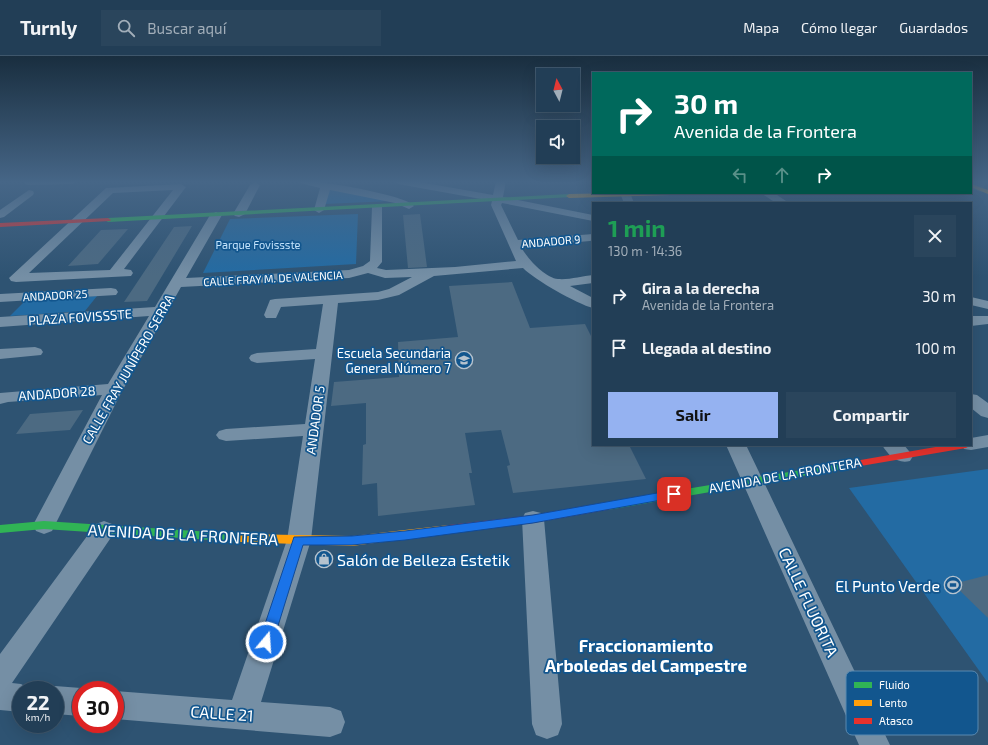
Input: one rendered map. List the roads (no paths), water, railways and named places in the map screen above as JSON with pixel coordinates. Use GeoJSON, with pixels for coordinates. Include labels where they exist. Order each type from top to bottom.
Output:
{"type":"FeatureCollection","features":[{"type":"Feature","properties":{"kind":"street"},"geometry":{"type":"LineString","coordinates":[[85,213],[16,278],[126,273],[95,315]]}},
{"type":"Feature","properties":{"kind":"street"},"geometry":{"type":"LineString","coordinates":[[114,273],[160,213]]}},
{"type":"Feature","properties":{"kind":"street"},"geometry":{"type":"LineString","coordinates":[[0,225],[256,213]]}},
{"type":"Feature","properties":{"kind":"street"},"geometry":{"type":"LineString","coordinates":[[368,269],[376,262],[377,213]]}},
{"type":"Feature","properties":{"kind":"street"},"geometry":{"type":"LineString","coordinates":[[500,213],[513,244],[525,264],[554,284],[592,303]]}},
{"type":"Feature","properties":{"kind":"street"},"geometry":{"type":"LineString","coordinates":[[569,213],[592,218]]}},
{"type":"Feature","properties":{"kind":"street","name":"CALLE FRAY JUNÍPERO SERRA"},"geometry":{"type":"LineString","coordinates":[[44,525],[114,389],[216,215]]}},
{"type":"Feature","properties":{"kind":"street"},"geometry":{"type":"LineString","coordinates":[[552,228],[592,237]]}},
{"type":"Feature","properties":{"kind":"street","name":"ANDADOR 9"},"geometry":{"type":"LineString","coordinates":[[513,244],[592,237]]}},
{"type":"Feature","properties":{"kind":"street"},"geometry":{"type":"LineString","coordinates":[[368,269],[385,274],[496,268],[525,264]]}},
{"type":"Feature","properties":{"kind":"street","name":"CALLE FRAY M. DE VALENCIA"},"geometry":{"type":"LineString","coordinates":[[177,283],[349,274],[368,269]]}},
{"type":"Feature","properties":{"kind":"street"},"geometry":{"type":"LineString","coordinates":[[271,315],[275,303],[378,296],[394,292],[430,272]]}},
{"type":"Feature","properties":{"kind":"street"},"geometry":{"type":"LineString","coordinates":[[554,284],[592,279]]}},
{"type":"Feature","properties":{"kind":"street","name":"ANDADOR 25"},"geometry":{"type":"LineString","coordinates":[[0,298],[111,292]]}},
{"type":"Feature","properties":{"kind":"street"},"geometry":{"type":"LineString","coordinates":[[0,312],[20,297]]}},
{"type":"Feature","properties":{"kind":"street","name":"ANDADOR 5"},"geometry":{"type":"LineString","coordinates":[[242,715],[299,540],[331,299]]}},
{"type":"Feature","properties":{"kind":"street"},"geometry":{"type":"LineString","coordinates":[[972,301],[988,305]]}},
{"type":"Feature","properties":{"kind":"street","name":"PLAZA FOVISSSTE"},"geometry":{"type":"LineString","coordinates":[[0,322],[161,311]]}},
{"type":"Feature","properties":{"kind":"street"},"geometry":{"type":"LineString","coordinates":[[978,321],[988,329]]}},
{"type":"Feature","properties":{"kind":"street"},"geometry":{"type":"LineString","coordinates":[[0,354],[35,352]]}},
{"type":"Feature","properties":{"kind":"street"},"geometry":{"type":"LineString","coordinates":[[257,358],[324,353]]}},
{"type":"Feature","properties":{"kind":"street","name":"ANDADOR 28"},"geometry":{"type":"LineString","coordinates":[[0,399],[114,389]]}},
{"type":"Feature","properties":{"kind":"street"},"geometry":{"type":"LineString","coordinates":[[972,400],[988,412]]}},
{"type":"Feature","properties":{"kind":"street"},"geometry":{"type":"LineString","coordinates":[[226,435],[314,428]]}},
{"type":"Feature","properties":{"kind":"street"},"geometry":{"type":"LineString","coordinates":[[972,444],[988,441]]}},
{"type":"Feature","properties":{"kind":"street","name":"CALLE FLUORITA"},"geometry":{"type":"LineString","coordinates":[[736,446],[846,682]]}},
{"type":"Feature","properties":{"kind":"street","name":"AVENIDA DE LA FRONTERA"},"geometry":{"type":"LineString","coordinates":[[0,529],[44,525],[211,537],[352,541],[533,519],[753,481],[898,450],[952,446]]}},
{"type":"Feature","properties":{"kind":"street"},"geometry":{"type":"LineString","coordinates":[[533,519],[548,724]]}},
{"type":"Feature","properties":{"kind":"street"},"geometry":{"type":"LineString","coordinates":[[0,677],[104,530]]}},
{"type":"Feature","properties":{"kind":"street"},"geometry":{"type":"LineString","coordinates":[[0,696],[12,697]]}},
{"type":"Feature","properties":{"kind":"street","name":"CALLE 21"},"geometry":{"type":"LineString","coordinates":[[124,706],[330,722]]}},
{"type":"Feature","properties":{"kind":"street","name":"CALLE FLUORITA"},"geometry":{"type":"LineString","coordinates":[[870,735],[875,745]]}},
{"type":"Feature","properties":{"kind":"place","name":"Escuela Secundaria General Número 7"},"geometry":{"type":"Point","coordinates":[464,360]}},
{"type":"Feature","properties":{"kind":"place","name":"Salón de Belleza Estetik"},"geometry":{"type":"Point","coordinates":[324,559]}},
{"type":"Feature","properties":{"kind":"place","name":"El Punto Verde"},"geometry":{"type":"Point","coordinates":[953,585]}},
{"type":"Feature","properties":{"kind":"district","name":"Fraccionamiento Arboledas del Campestre"},"geometry":{"type":"Point","coordinates":[646,655]}},
{"type":"Feature","properties":{"kind":"park label","name":"Parque Fovissste"},"geometry":{"type":"Point","coordinates":[258,244]}}]}
